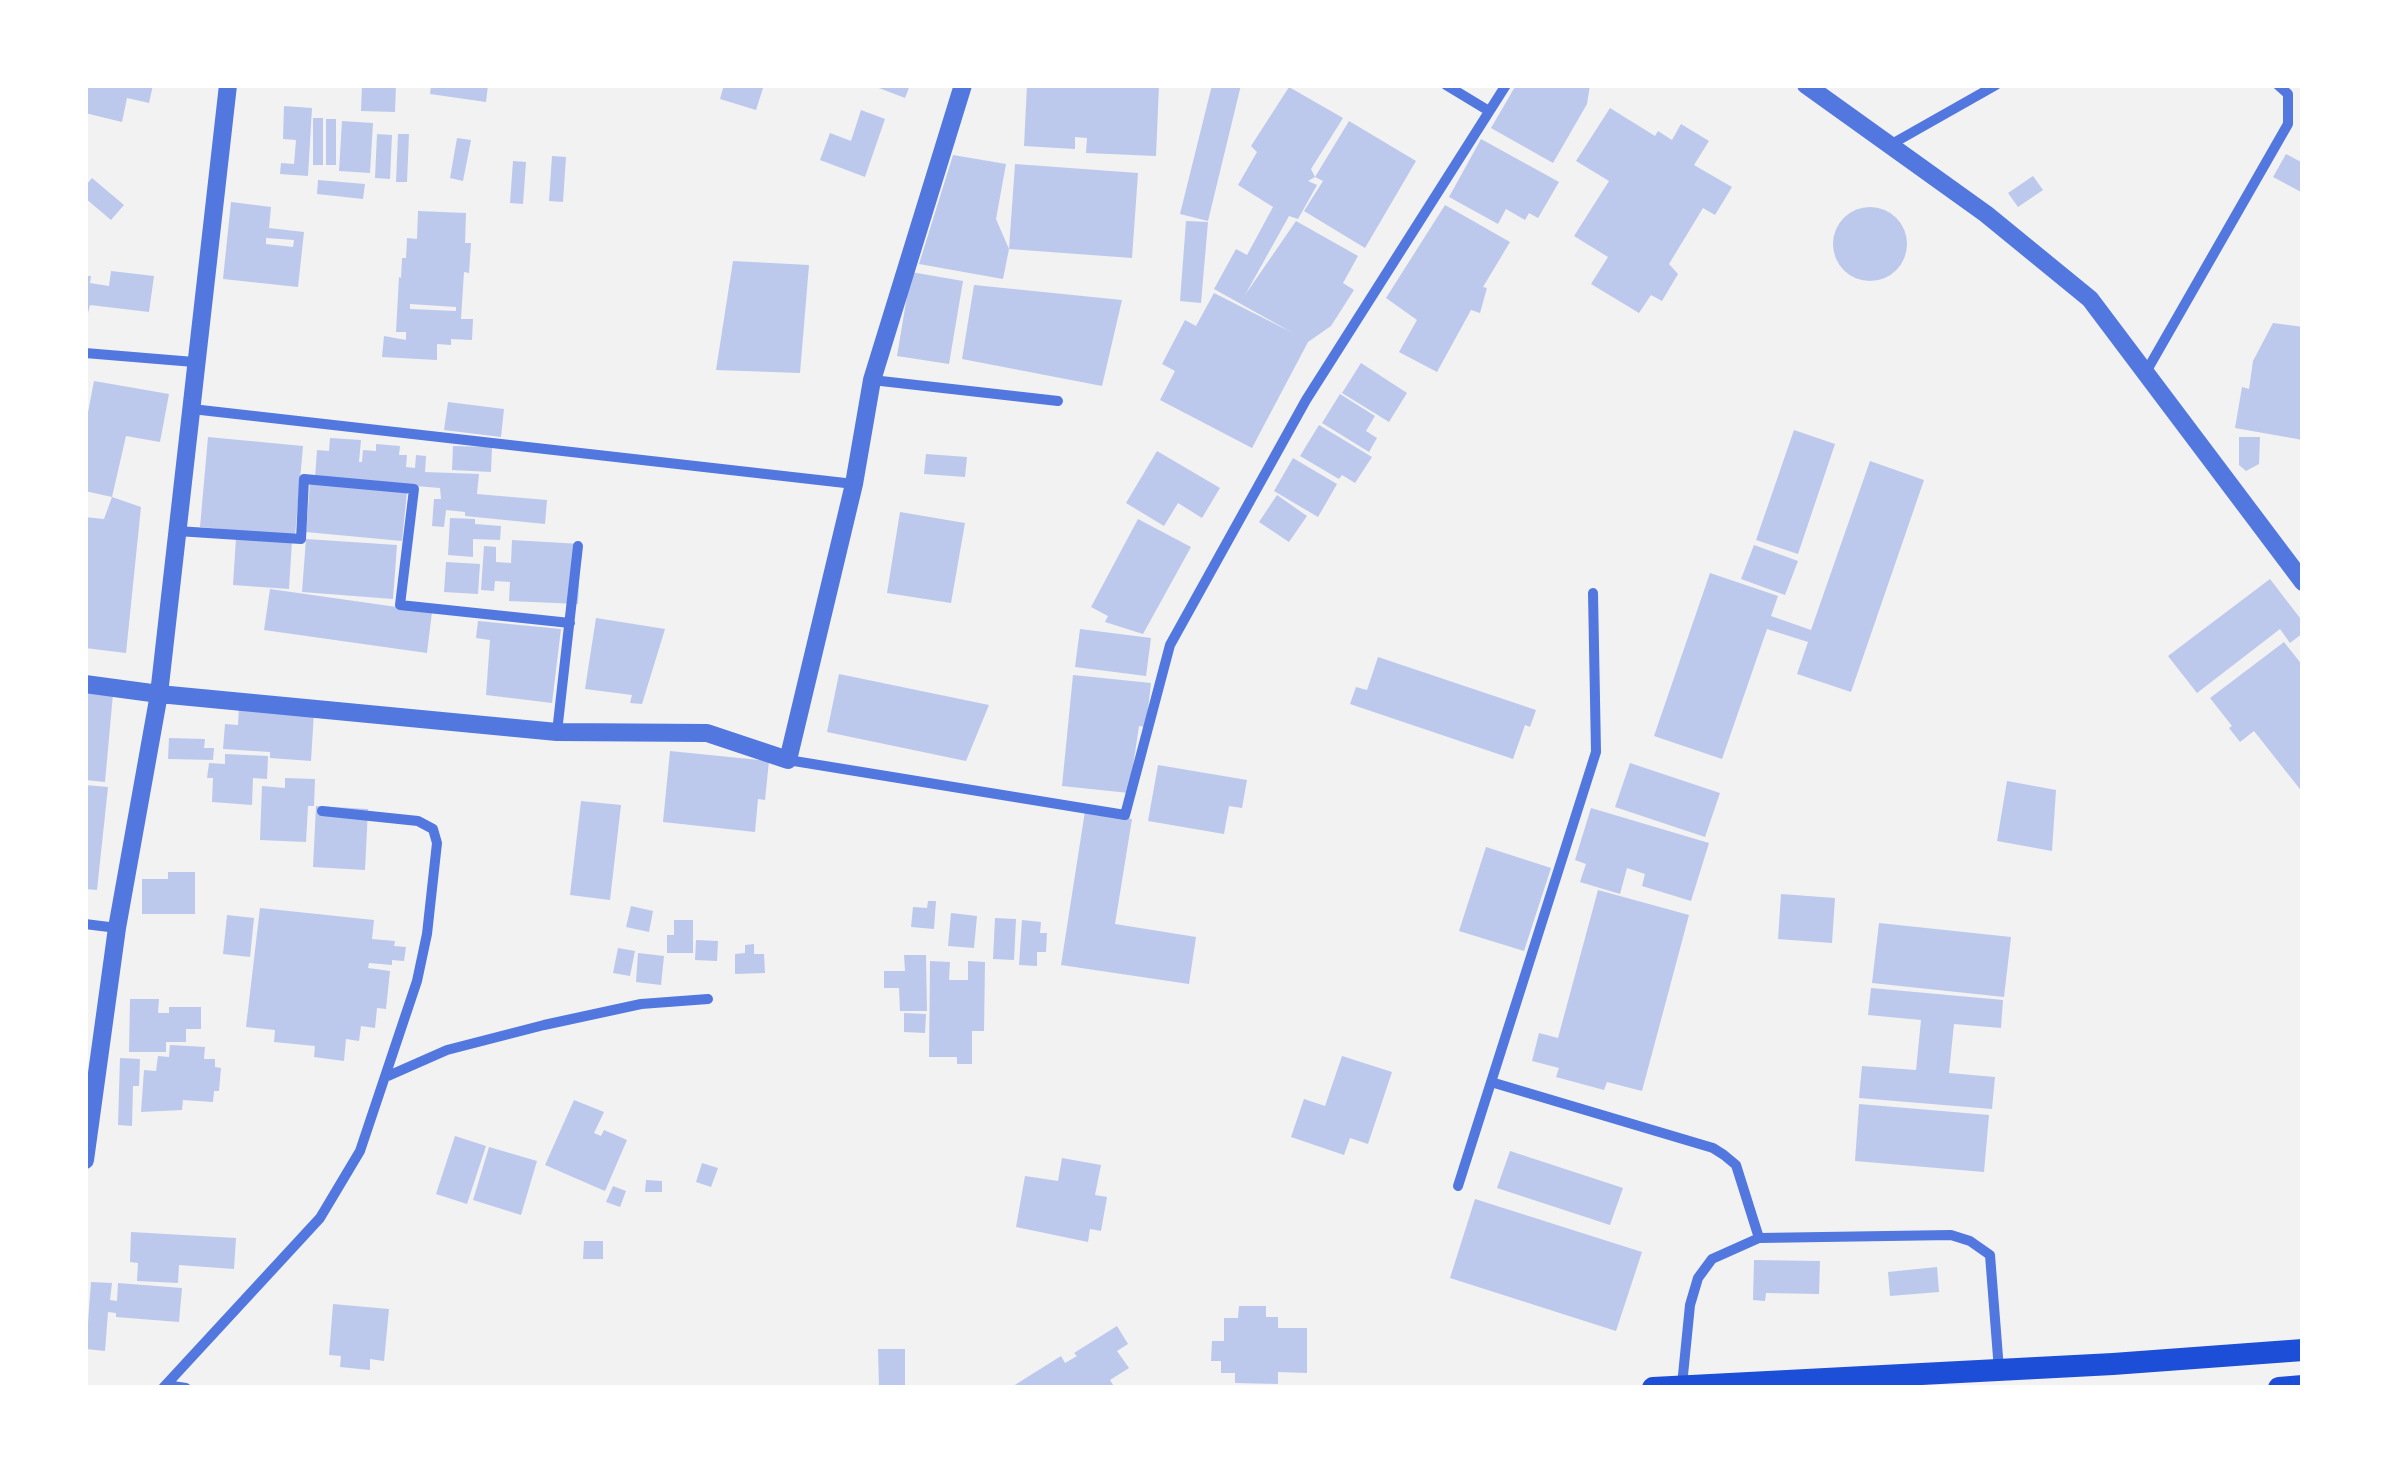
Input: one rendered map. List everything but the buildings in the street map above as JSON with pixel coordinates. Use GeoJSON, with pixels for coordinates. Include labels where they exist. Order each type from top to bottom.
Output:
{"type":"FeatureCollection","features":[{"type":"Feature","properties":{"kind":"main road"},"geometry":{"type":"LineString","coordinates":[[1653,1388],[2302,1350]]}},
{"type":"Feature","properties":{"kind":"main road"},"geometry":{"type":"LineString","coordinates":[[2279,1388],[2303,1386]]}},
{"type":"Feature","properties":{"kind":"street"},"geometry":{"type":"LineString","coordinates":[[85,1160],[117,928],[159,694],[228,85]]}},
{"type":"Feature","properties":{"kind":"street"},"geometry":{"type":"LineString","coordinates":[[788,760],[854,484],[872,380],[963,85]]}},
{"type":"Feature","properties":{"kind":"street"},"geometry":{"type":"LineString","coordinates":[[1446,85],[1489,111]]}},
{"type":"Feature","properties":{"kind":"street"},"geometry":{"type":"LineString","coordinates":[[85,684],[557,732],[707,733],[788,760],[1125,815],[1170,644],[1306,400],[1506,85]]}},
{"type":"Feature","properties":{"kind":"street"},"geometry":{"type":"LineString","coordinates":[[1806,85],[1986,214],[2090,300],[2303,582]]}},
{"type":"Feature","properties":{"kind":"street"},"geometry":{"type":"LineString","coordinates":[[1890,145],[1996,85]]}},
{"type":"Feature","properties":{"kind":"street"},"geometry":{"type":"LineString","coordinates":[[2146,372],[2288,124],[2288,94],[2278,85]]}},
{"type":"Feature","properties":{"kind":"street"},"geometry":{"type":"LineString","coordinates":[[85,352],[194,362]]}},
{"type":"Feature","properties":{"kind":"street"},"geometry":{"type":"LineString","coordinates":[[872,380],[1058,401]]}},
{"type":"Feature","properties":{"kind":"street"},"geometry":{"type":"LineString","coordinates":[[192,409],[854,484]]}},
{"type":"Feature","properties":{"kind":"street"},"geometry":{"type":"LineString","coordinates":[[178,530],[301,539],[304,479],[414,489],[400,605],[570,623]]}},
{"type":"Feature","properties":{"kind":"street"},"geometry":{"type":"LineString","coordinates":[[557,732],[578,546]]}},
{"type":"Feature","properties":{"kind":"street"},"geometry":{"type":"LineString","coordinates":[[1458,1186],[1596,752],[1594,592]]}},
{"type":"Feature","properties":{"kind":"street"},"geometry":{"type":"LineString","coordinates":[[164,1386],[320,1218],[360,1152],[417,981],[437,843],[432,829],[418,820],[322,811]]}},
{"type":"Feature","properties":{"kind":"street"},"geometry":{"type":"LineString","coordinates":[[85,924],[117,928]]}},
{"type":"Feature","properties":{"kind":"street"},"geometry":{"type":"LineString","coordinates":[[388,1076],[447,1050],[544,1026],[641,1004],[708,999]]}},
{"type":"Feature","properties":{"kind":"street"},"geometry":{"type":"LineString","coordinates":[[1491,1082],[1724,1154],[1736,1165],[1759,1238]]}},
{"type":"Feature","properties":{"kind":"street"},"geometry":{"type":"LineString","coordinates":[[1682,1386],[1690,1305],[1698,1278],[1712,1259],[1759,1238],[1951,1235],[1970,1240],[1990,1255],[1999,1370]]}},
{"type":"Feature","properties":{"kind":"street"},"geometry":{"type":"LineString","coordinates":[[164,1386],[186,1388]]}}]}
